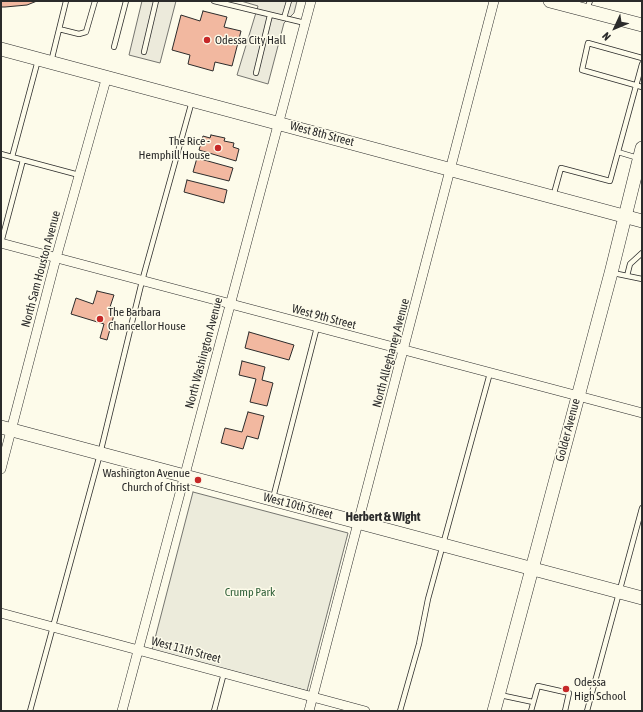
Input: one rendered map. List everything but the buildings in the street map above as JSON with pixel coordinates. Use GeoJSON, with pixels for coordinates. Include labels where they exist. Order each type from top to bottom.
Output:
{"type":"FeatureCollection","features":[{"type":"Feature","properties":{"kind":"main road"},"geometry":{"type":"LineString","coordinates":[[550,1],[588,6],[642,25]]}},
{"type":"Feature","properties":{"kind":"main road","name":"West 8th Street"},"geometry":{"type":"LineString","coordinates":[[1,49],[107,76],[642,221]]}},
{"type":"Feature","properties":{"kind":"main road","name":"Golder Avenue"},"geometry":{"type":"LineString","coordinates":[[494,711],[611,273],[624,216],[641,153]]}},
{"type":"Feature","properties":{"kind":"main road","name":"West 10th Street"},"geometry":{"type":"LineString","coordinates":[[6,429],[642,598]]}},
{"type":"Feature","properties":{"kind":"street","name":"North Washington Avenue"},"geometry":{"type":"LineString","coordinates":[[122,711],[229,304],[311,1]]}},
{"type":"Feature","properties":{"kind":"street","name":"North Alleghaney Avenue"},"geometry":{"type":"LineString","coordinates":[[309,711],[494,1]]}},
{"type":"Feature","properties":{"kind":"street","name":"North Sam Houston Avenue"},"geometry":{"type":"LineString","coordinates":[[1,469],[6,429],[107,76]]}},
{"type":"Feature","properties":{"kind":"street","name":"West 9th Street"},"geometry":{"type":"LineString","coordinates":[[1,243],[642,413]]}},
{"type":"Feature","properties":{"kind":"street","name":"West 11th Street"},"geometry":{"type":"LineString","coordinates":[[1,613],[365,711]]}},
{"type":"Feature","properties":{"kind":"lane"},"geometry":{"type":"LineString","coordinates":[[51,62],[66,1]]}},
{"type":"Feature","properties":{"kind":"lane"},"geometry":{"type":"LineString","coordinates":[[59,29],[79,34],[86,32],[95,1]]}},
{"type":"Feature","properties":{"kind":"lane"},"geometry":{"type":"LineString","coordinates":[[114,47],[126,1]]}},
{"type":"Feature","properties":{"kind":"lane"},"geometry":{"type":"LineString","coordinates":[[144,52],[156,1]]}},
{"type":"Feature","properties":{"kind":"lane"},"geometry":{"type":"LineString","coordinates":[[214,1],[305,23]]}},
{"type":"Feature","properties":{"kind":"lane"},"geometry":{"type":"LineString","coordinates":[[284,18],[289,1]]}},
{"type":"Feature","properties":{"kind":"lane"},"geometry":{"type":"LineString","coordinates":[[256,73],[270,15]]}},
{"type":"Feature","properties":{"kind":"lane"},"geometry":{"type":"LineString","coordinates":[[642,58],[588,43],[582,70],[642,86]]}},
{"type":"Feature","properties":{"kind":"lane"},"geometry":{"type":"LineString","coordinates":[[12,157],[38,59]]}},
{"type":"Feature","properties":{"kind":"lane"},"geometry":{"type":"LineString","coordinates":[[554,196],[561,168],[610,180],[642,64]]}},
{"type":"Feature","properties":{"kind":"lane"},"geometry":{"type":"LineString","coordinates":[[30,711],[100,454],[142,281],[192,100]]}},
{"type":"Feature","properties":{"kind":"lane"},"geometry":{"type":"LineString","coordinates":[[618,152],[641,153]]}},
{"type":"Feature","properties":{"kind":"lane"},"geometry":{"type":"LineString","coordinates":[[1,154],[79,175]]}},
{"type":"Feature","properties":{"kind":"lane"},"geometry":{"type":"LineString","coordinates":[[1,243],[4,222],[23,160]]}},
{"type":"Feature","properties":{"kind":"lane"},"geometry":{"type":"LineString","coordinates":[[627,276],[630,264],[642,253]]}},
{"type":"Feature","properties":{"kind":"lane"},"geometry":{"type":"LineString","coordinates":[[611,273],[642,279]]}},
{"type":"Feature","properties":{"kind":"lane"},"geometry":{"type":"LineString","coordinates":[[272,500],[317,328]]}},
{"type":"Feature","properties":{"kind":"lane"},"geometry":{"type":"LineString","coordinates":[[400,711],[490,373]]}},
{"type":"Feature","properties":{"kind":"lane"},"geometry":{"type":"LineString","coordinates":[[587,711],[642,508]]}},
{"type":"Feature","properties":{"kind":"lane"},"geometry":{"type":"LineString","coordinates":[[214,711],[224,673]]}},
{"type":"Feature","properties":{"kind":"lane"},"geometry":{"type":"LineString","coordinates":[[531,711],[538,686],[569,693],[565,711]]}},
{"type":"Feature","properties":{"kind":"lane"},"geometry":{"type":"LineString","coordinates":[[499,694],[533,702]]}},
{"type":"Feature","properties":{"kind":"green space","name":"Crump Park"},"geometry":{"type":"Polygon","coordinates":[[[193,492],[348,533],[307,691],[152,650],[193,492]]]}},
{"type":"Feature","properties":{"kind":"shaded area"},"geometry":{"type":"Polygon","coordinates":[[[142,1],[176,1],[160,63],[129,55],[142,1]]]}},
{"type":"Feature","properties":{"kind":"shaded area"},"geometry":{"type":"Polygon","coordinates":[[[241,1],[297,1],[294,13],[284,23],[268,84],[237,75],[258,6],[241,1]]]}},
{"type":"Feature","properties":{"kind":"place","name":"Odessa City Hall"},"geometry":{"type":"Point","coordinates":[207,40]}},
{"type":"Feature","properties":{"kind":"place","name":"The Rice - Hemphill House"},"geometry":{"type":"Point","coordinates":[218,148]}},
{"type":"Feature","properties":{"kind":"place","name":"The Barbara Chancellor House"},"geometry":{"type":"Point","coordinates":[100,319]}},
{"type":"Feature","properties":{"kind":"place","name":"Washington Avenue Church of Christ"},"geometry":{"type":"Point","coordinates":[198,480]}},
{"type":"Feature","properties":{"kind":"place","name":"Odessa High School"},"geometry":{"type":"Point","coordinates":[566,689]}},
{"type":"Feature","properties":{"kind":"district","name":"Herbert & Wight"},"geometry":{"type":"Point","coordinates":[383,517]}}]}
